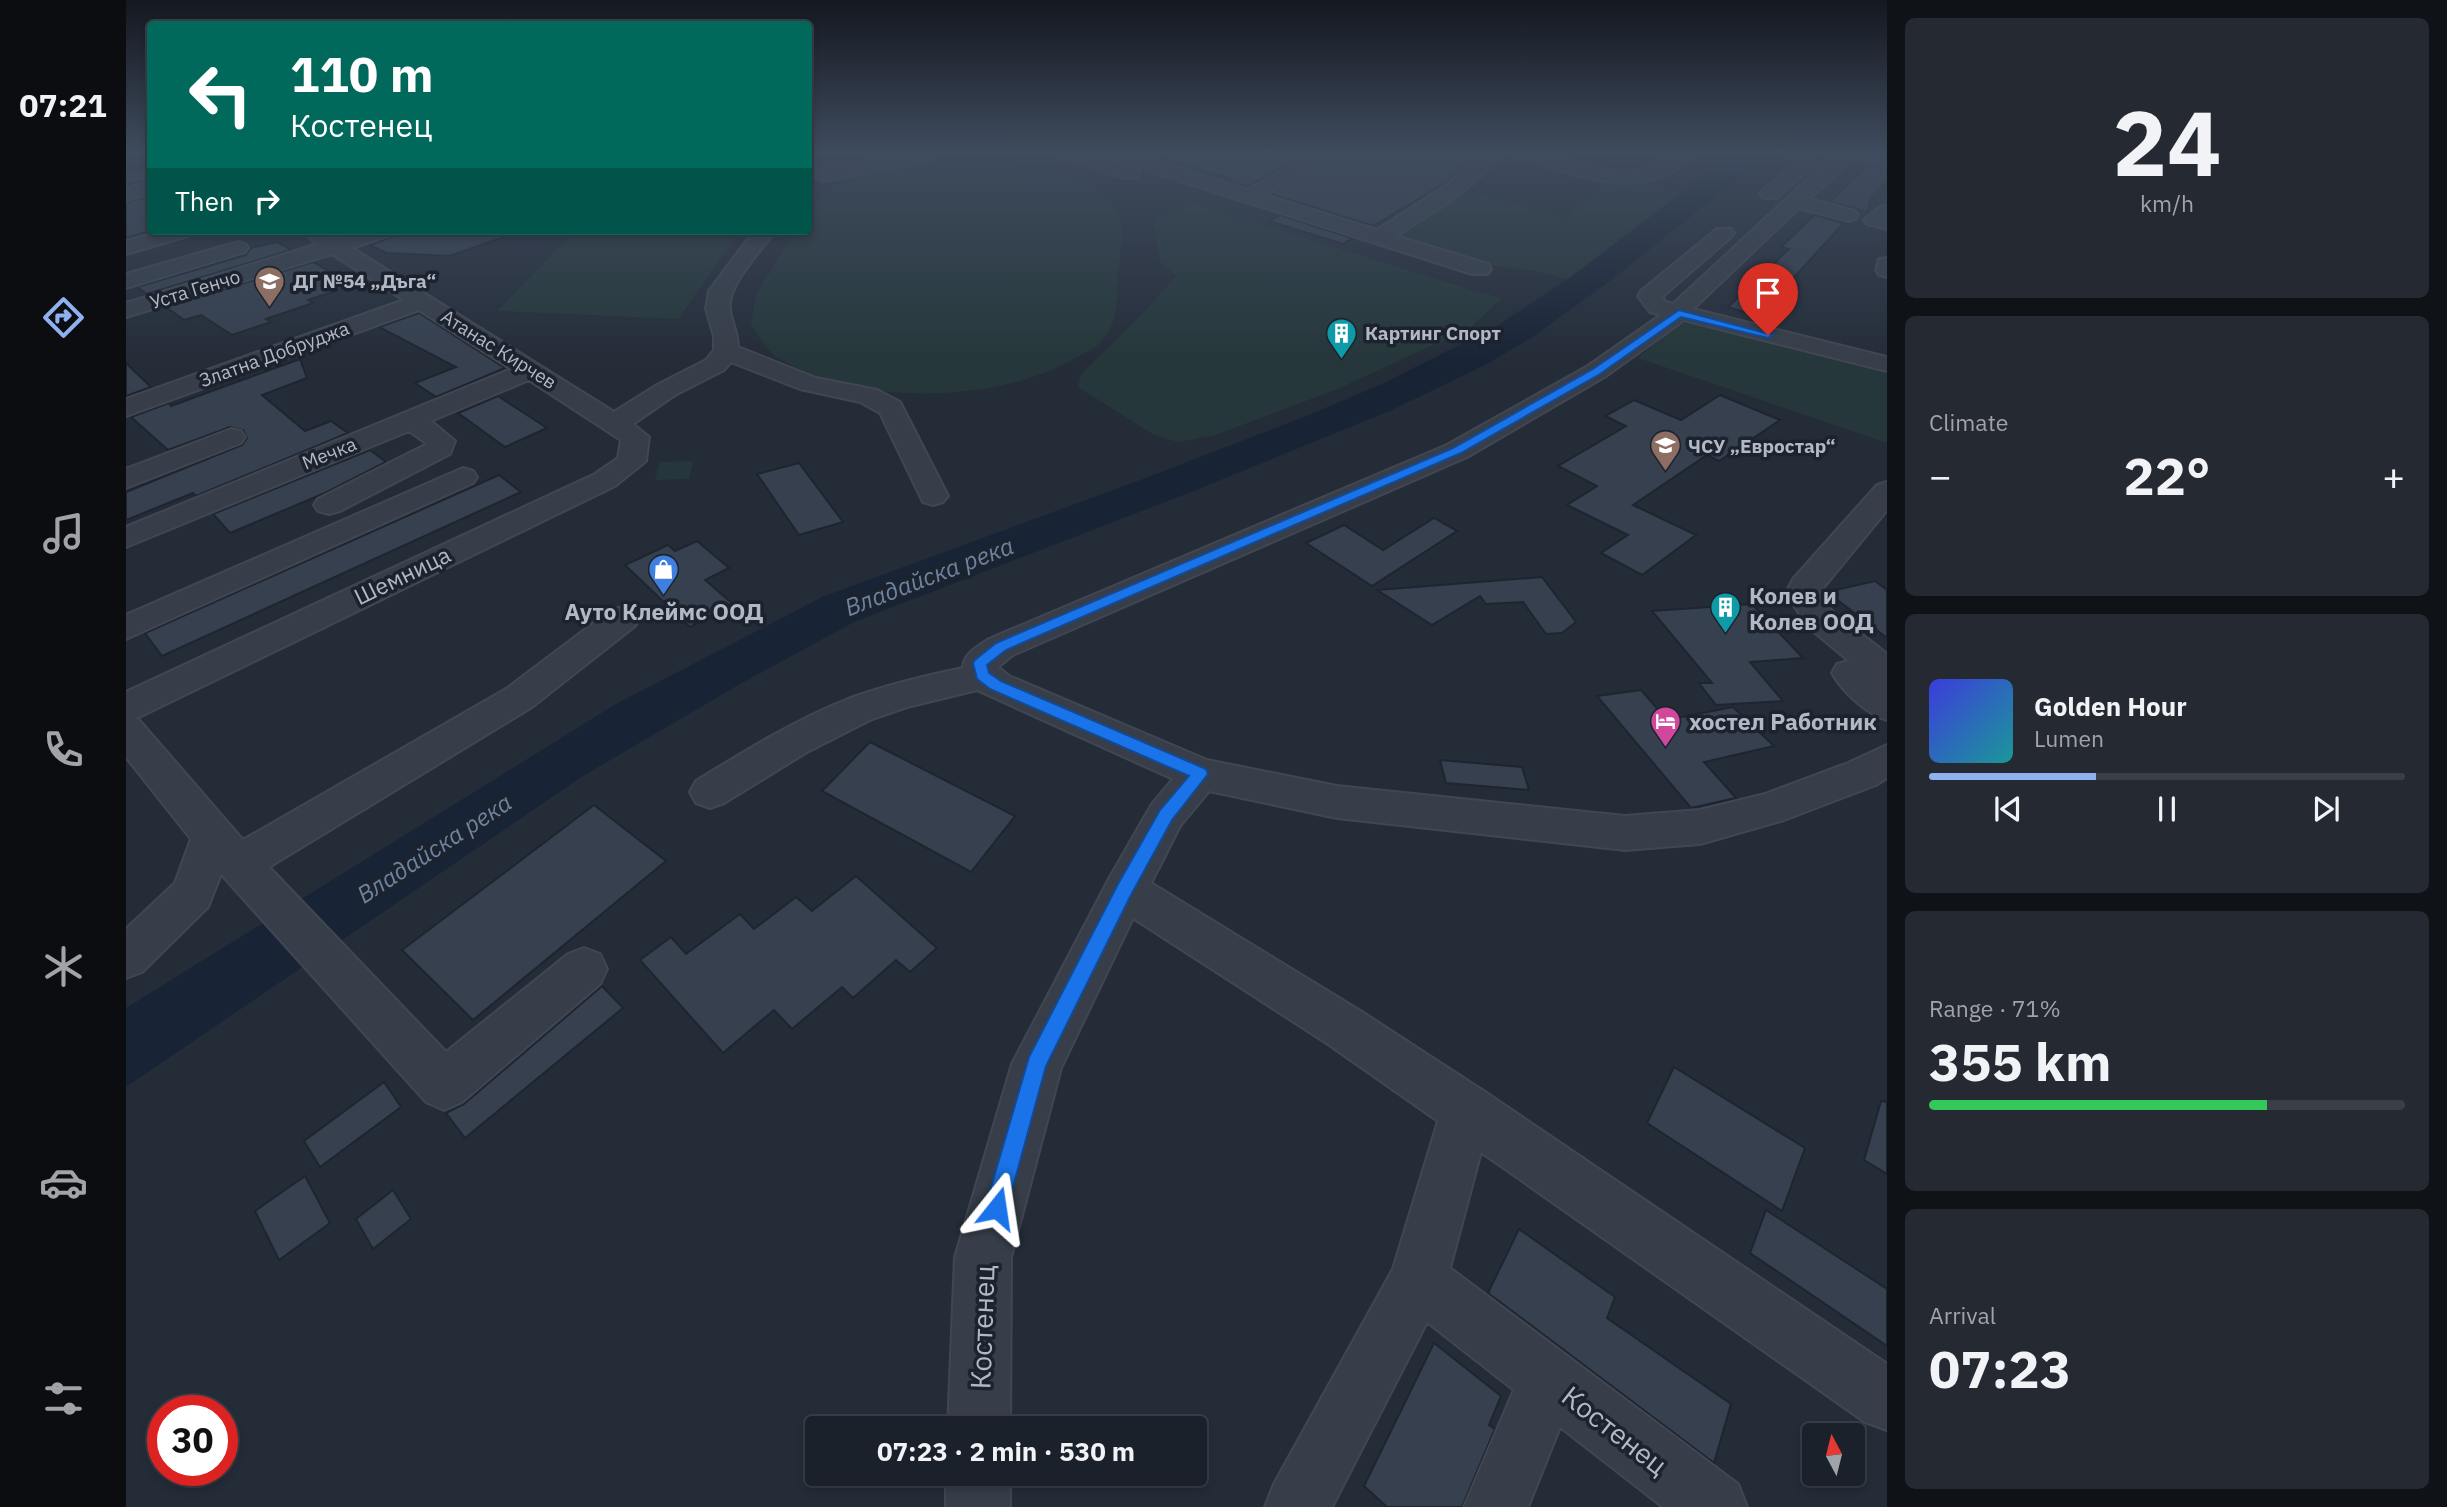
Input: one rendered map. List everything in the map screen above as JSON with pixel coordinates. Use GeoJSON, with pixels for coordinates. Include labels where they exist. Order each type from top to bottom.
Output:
{"type":"FeatureCollection","features":[{"type":"Feature","properties":{"kind":"street"},"geometry":{"type":"LineString","coordinates":[[1321,222],[1379,237],[1480,269]]}},
{"type":"Feature","properties":{"kind":"street"},"geometry":{"type":"LineString","coordinates":[[1379,237],[1402,222]]}},
{"type":"Feature","properties":{"kind":"street"},"geometry":{"type":"LineString","coordinates":[[1737,222],[1649,296],[1658,307],[1887,364]]}},
{"type":"Feature","properties":{"kind":"street"},"geometry":{"type":"LineString","coordinates":[[709,792],[779,749],[839,719],[988,662],[1457,450],[1597,371],[1679,313],[1685,302],[1774,222]]}},
{"type":"Feature","properties":{"kind":"street"},"geometry":{"type":"LineString","coordinates":[[126,247],[170,235]]}},
{"type":"Feature","properties":{"kind":"street","name":"Атанас Кирчев"},"geometry":{"type":"LineString","coordinates":[[318,235],[615,423]]}},
{"type":"Feature","properties":{"kind":"street","name":"Уста Генчо"},"geometry":{"type":"LineString","coordinates":[[126,310],[371,235]]}},
{"type":"Feature","properties":{"kind":"street"},"geometry":{"type":"LineString","coordinates":[[615,423],[666,390],[715,365],[726,351],[726,336],[718,309],[720,292],[762,235]]}},
{"type":"Feature","properties":{"kind":"street"},"geometry":{"type":"LineString","coordinates":[[126,281],[254,243]]}},
{"type":"Feature","properties":{"kind":"street"},"geometry":{"type":"LineString","coordinates":[[1887,264],[1887,270]]}},
{"type":"Feature","properties":{"kind":"street","name":"Златна Добруджа"},"geometry":{"type":"LineString","coordinates":[[126,408],[422,300]]}},
{"type":"Feature","properties":{"kind":"street"},"geometry":{"type":"LineString","coordinates":[[1861,358],[1867,333]]}},
{"type":"Feature","properties":{"kind":"street"},"geometry":{"type":"LineString","coordinates":[[726,351],[809,384],[868,396],[891,408],[933,495]]}},
{"type":"Feature","properties":{"kind":"street","name":"Мечка"},"geometry":{"type":"LineString","coordinates":[[126,538],[532,370]]}},
{"type":"Feature","properties":{"kind":"street"},"geometry":{"type":"LineString","coordinates":[[329,505],[440,448],[440,441],[411,419]]}},
{"type":"Feature","properties":{"kind":"street","name":"Шемница"},"geometry":{"type":"LineString","coordinates":[[126,708],[605,480],[632,461],[635,437],[615,423]]}},
{"type":"Feature","properties":{"kind":"street"},"geometry":{"type":"LineString","coordinates":[[126,479],[231,437]]}},
{"type":"Feature","properties":{"kind":"street"},"geometry":{"type":"LineString","coordinates":[[126,628],[463,477]]}},
{"type":"Feature","properties":{"kind":"street"},"geometry":{"type":"LineString","coordinates":[[1887,491],[1805,586],[1802,593],[1806,602],[1829,627],[1887,673]]}},
{"type":"Feature","properties":{"kind":"street"},"geometry":{"type":"LineString","coordinates":[[1288,499],[980,628],[996,685],[1200,774],[1337,802],[1625,833],[1700,827],[1770,809],[1862,774],[1887,760]]}},
{"type":"Feature","properties":{"kind":"street"},"geometry":{"type":"LineString","coordinates":[[126,958],[194,894],[226,850],[519,698],[622,618]]}},
{"type":"Feature","properties":{"kind":"street"},"geometry":{"type":"LineString","coordinates":[[1850,673],[1887,707]]}},
{"type":"Feature","properties":{"kind":"street"},"geometry":{"type":"LineString","coordinates":[[126,730],[226,850],[444,1085],[584,969]]}},
{"type":"Feature","properties":{"kind":"street","name":"Костенец"},"geometry":{"type":"LineString","coordinates":[[979,1416],[983,1257],[1037,1064],[1166,815],[1200,774]]}},
{"type":"Feature","properties":{"kind":"street"},"geometry":{"type":"LineString","coordinates":[[1125,890],[1345,1028],[1887,1400]]}},
{"type":"Feature","properties":{"kind":"street"},"geometry":{"type":"LineString","coordinates":[[1297,1507],[1418,1280],[1467,1110]]}},
{"type":"Feature","properties":{"kind":"street","name":"Костенец"},"geometry":{"type":"LineString","coordinates":[[1418,1280],[1715,1507]]}},
{"type":"Feature","properties":{"kind":"street","name":"Костенец"},"geometry":{"type":"LineString","coordinates":[[1496,1507],[1549,1379]]}},
{"type":"Feature","properties":{"kind":"street"},"geometry":{"type":"LineString","coordinates":[[978,1486],[978,1507]]}},
{"type":"Feature","properties":{"kind":"shaded area"},"geometry":{"type":"Polygon","coordinates":[[[812,222],[1121,222],[1117,303],[1114,320],[1107,335],[1088,351],[1047,372],[1010,383],[970,391],[887,392],[847,385],[810,374],[778,358],[763,343],[751,325],[755,297],[792,235],[812,235],[812,222]]]}},
{"type":"Feature","properties":{"kind":"shaded area"},"geometry":{"type":"Polygon","coordinates":[[[1154,222],[1255,222],[1502,298],[1470,328],[1340,388],[1216,435],[1178,442],[1154,435],[1078,387],[1081,374],[1176,276],[1160,262],[1154,222]]]}},
{"type":"Feature","properties":{"kind":"shaded area"},"geometry":{"type":"Polygon","coordinates":[[[1408,222],[1642,222],[1567,279],[1533,271],[1479,264],[1387,237],[1408,222]]]}},
{"type":"Feature","properties":{"kind":"shaded area"},"geometry":{"type":"Polygon","coordinates":[[[571,235],[737,235],[678,319],[497,311],[571,235]]]}},
{"type":"Feature","properties":{"kind":"shaded area"},"geometry":{"type":"Polygon","coordinates":[[[1699,323],[1887,369],[1887,443],[1638,358],[1677,324],[1699,323]]]}},
{"type":"Feature","properties":{"kind":"shaded area"},"geometry":{"type":"Polygon","coordinates":[[[693,461],[689,479],[655,480],[660,462],[693,461]]]}},
{"type":"Feature","properties":{"kind":"water","name":"Владайска река"},"geometry":{"type":"Polygon","coordinates":[[[1643,222],[1684,222],[1610,281],[1531,338],[1487,364],[1392,410],[1191,492],[854,622],[740,684],[583,776],[126,1087],[126,1008],[616,704],[822,597],[1143,479],[1384,383],[1497,326],[1578,272],[1643,222]]]}},
{"type":"Feature","properties":{"kind":"building"},"geometry":{"type":"Polygon","coordinates":[[[126,222],[147,222],[147,232],[126,238],[126,222]]]}},
{"type":"Feature","properties":{"kind":"building"},"geometry":{"type":"Polygon","coordinates":[[[1273,222],[1303,222],[1352,238],[1343,244],[1273,222]]]}},
{"type":"Feature","properties":{"kind":"building"},"geometry":{"type":"Polygon","coordinates":[[[1361,222],[1379,222],[1373,226],[1361,222]]]}},
{"type":"Feature","properties":{"kind":"building"},"geometry":{"type":"Polygon","coordinates":[[[1806,222],[1844,223],[1758,316],[1728,307],[1789,249],[1781,247],[1806,222]]]}},
{"type":"Feature","properties":{"kind":"building"},"geometry":{"type":"Polygon","coordinates":[[[510,235],[449,256],[386,253],[370,245],[392,237],[510,235]]]}},
{"type":"Feature","properties":{"kind":"building"},"geometry":{"type":"Polygon","coordinates":[[[277,242],[291,250],[147,294],[137,287],[246,255],[251,248],[277,242]]]}},
{"type":"Feature","properties":{"kind":"building"},"geometry":{"type":"Polygon","coordinates":[[[313,262],[353,285],[308,300],[313,303],[266,319],[271,322],[232,335],[201,315],[184,320],[166,307],[313,262]]]}},
{"type":"Feature","properties":{"kind":"building"},"geometry":{"type":"Polygon","coordinates":[[[419,313],[505,368],[436,397],[415,383],[456,367],[379,327],[419,313]]]}},
{"type":"Feature","properties":{"kind":"building"},"geometry":{"type":"Polygon","coordinates":[[[300,359],[307,378],[262,395],[305,431],[331,421],[348,433],[196,496],[193,493],[126,520],[126,492],[242,445],[247,438],[243,430],[230,427],[168,450],[131,417],[169,403],[171,406],[300,359]]]}},
{"type":"Feature","properties":{"kind":"building"},"geometry":{"type":"Polygon","coordinates":[[[126,363],[151,387],[126,396],[126,363]]]}},
{"type":"Feature","properties":{"kind":"building"},"geometry":{"type":"Polygon","coordinates":[[[1720,395],[1780,420],[1719,461],[1707,455],[1633,505],[1696,535],[1642,575],[1601,553],[1628,535],[1567,505],[1597,486],[1558,466],[1626,426],[1605,416],[1634,400],[1681,420],[1720,395]]]}},
{"type":"Feature","properties":{"kind":"building"},"geometry":{"type":"Polygon","coordinates":[[[498,396],[547,428],[505,447],[458,413],[498,396]]]}},
{"type":"Feature","properties":{"kind":"building"},"geometry":{"type":"Polygon","coordinates":[[[370,450],[386,462],[325,493],[230,533],[213,514],[370,450]]]}},
{"type":"Feature","properties":{"kind":"building"},"geometry":{"type":"Polygon","coordinates":[[[799,463],[843,522],[799,535],[757,474],[799,463]]]}},
{"type":"Feature","properties":{"kind":"building"},"geometry":{"type":"Polygon","coordinates":[[[499,475],[521,492],[162,656],[145,633],[499,475]]]}},
{"type":"Feature","properties":{"kind":"building"},"geometry":{"type":"Polygon","coordinates":[[[1434,518],[1457,531],[1372,586],[1306,543],[1344,525],[1383,550],[1434,518]]]}},
{"type":"Feature","properties":{"kind":"building"},"geometry":{"type":"Polygon","coordinates":[[[697,541],[729,568],[705,580],[733,604],[690,627],[625,565],[668,545],[675,551],[697,541]]]}},
{"type":"Feature","properties":{"kind":"building"},"geometry":{"type":"Polygon","coordinates":[[[1542,577],[1576,622],[1562,633],[1546,634],[1523,602],[1486,604],[1480,596],[1432,625],[1377,590],[1542,577]]]}},
{"type":"Feature","properties":{"kind":"building"},"geometry":{"type":"Polygon","coordinates":[[[1875,581],[1887,590],[1887,638],[1827,592],[1875,581]]]}},
{"type":"Feature","properties":{"kind":"building","name":"Колев и Колев ООД"},"geometry":{"type":"Polygon","coordinates":[[[1752,604],[1803,658],[1750,662],[1783,701],[1716,705],[1699,683],[1712,683],[1652,611],[1752,604]]]}},
{"type":"Feature","properties":{"kind":"building","name":"хостел Работник"},"geometry":{"type":"Polygon","coordinates":[[[1641,690],[1667,720],[1733,707],[1774,746],[1704,762],[1736,798],[1691,808],[1597,696],[1641,690]]]}},
{"type":"Feature","properties":{"kind":"building"},"geometry":{"type":"Polygon","coordinates":[[[870,742],[1015,816],[971,872],[822,791],[870,742]]]}},
{"type":"Feature","properties":{"kind":"building"},"geometry":{"type":"Polygon","coordinates":[[[1440,760],[1522,767],[1529,790],[1446,783],[1440,760]]]}},
{"type":"Feature","properties":{"kind":"building"},"geometry":{"type":"Polygon","coordinates":[[[594,805],[666,861],[473,1020],[402,950],[594,805]]]}},
{"type":"Feature","properties":{"kind":"building"},"geometry":{"type":"Polygon","coordinates":[[[856,876],[937,948],[910,972],[896,960],[853,998],[842,987],[792,1029],[774,1010],[723,1053],[640,960],[671,937],[686,954],[740,914],[754,929],[796,897],[812,911],[856,876]]]}},
{"type":"Feature","properties":{"kind":"building"},"geometry":{"type":"Polygon","coordinates":[[[602,986],[623,1008],[465,1138],[446,1113],[464,1104],[602,986]]]}},
{"type":"Feature","properties":{"kind":"building"},"geometry":{"type":"Polygon","coordinates":[[[1674,1067],[1805,1148],[1782,1211],[1647,1123],[1674,1067]]]}},
{"type":"Feature","properties":{"kind":"building"},"geometry":{"type":"Polygon","coordinates":[[[384,1082],[401,1107],[320,1167],[304,1141],[384,1082]]]}},
{"type":"Feature","properties":{"kind":"building"},"geometry":{"type":"Polygon","coordinates":[[[1881,1101],[1887,1102],[1887,1174],[1864,1160],[1881,1101]]]}},
{"type":"Feature","properties":{"kind":"building"},"geometry":{"type":"Polygon","coordinates":[[[305,1176],[330,1223],[279,1260],[255,1211],[305,1176]]]}},
{"type":"Feature","properties":{"kind":"building"},"geometry":{"type":"Polygon","coordinates":[[[393,1190],[411,1219],[373,1249],[356,1219],[393,1190]]]}},
{"type":"Feature","properties":{"kind":"building"},"geometry":{"type":"Polygon","coordinates":[[[1766,1210],[1887,1289],[1887,1346],[1750,1253],[1766,1210]]]}},
{"type":"Feature","properties":{"kind":"building"},"geometry":{"type":"Polygon","coordinates":[[[1519,1229],[1615,1297],[1607,1318],[1731,1404],[1714,1463],[1488,1293],[1519,1229]]]}},
{"type":"Feature","properties":{"kind":"building"},"geometry":{"type":"Polygon","coordinates":[[[1434,1343],[1501,1396],[1489,1425],[1495,1429],[1462,1507],[1387,1507],[1364,1486],[1434,1343]]]}},
{"type":"Feature","properties":{"kind":"place","name":"ДГ №54 „Дъга“"},"geometry":{"type":"Point","coordinates":[270,308]}},
{"type":"Feature","properties":{"kind":"place","name":"Картинг Спорт"},"geometry":{"type":"Point","coordinates":[1342,360]}},
{"type":"Feature","properties":{"kind":"place","name":"ЧСУ „Евростар“"},"geometry":{"type":"Point","coordinates":[1665,473]}},
{"type":"Feature","properties":{"kind":"place","name":"Ауто Клеймс ООД"},"geometry":{"type":"Point","coordinates":[664,597]}},
{"type":"Feature","properties":{"kind":"place","name":"Колев и Колев ООД"},"geometry":{"type":"Point","coordinates":[1726,635]}},
{"type":"Feature","properties":{"kind":"place","name":"хостел Работник"},"geometry":{"type":"Point","coordinates":[1666,748]}},
{"type":"Feature","properties":{"kind":"route"},"geometry":{"type":"LineString","coordinates":[[997,1208],[1037,1064],[1166,815],[1200,774],[996,685],[982,676],[980,663],[1001,647],[1457,450],[1597,371],[1679,313],[1768,335]]}}]}
